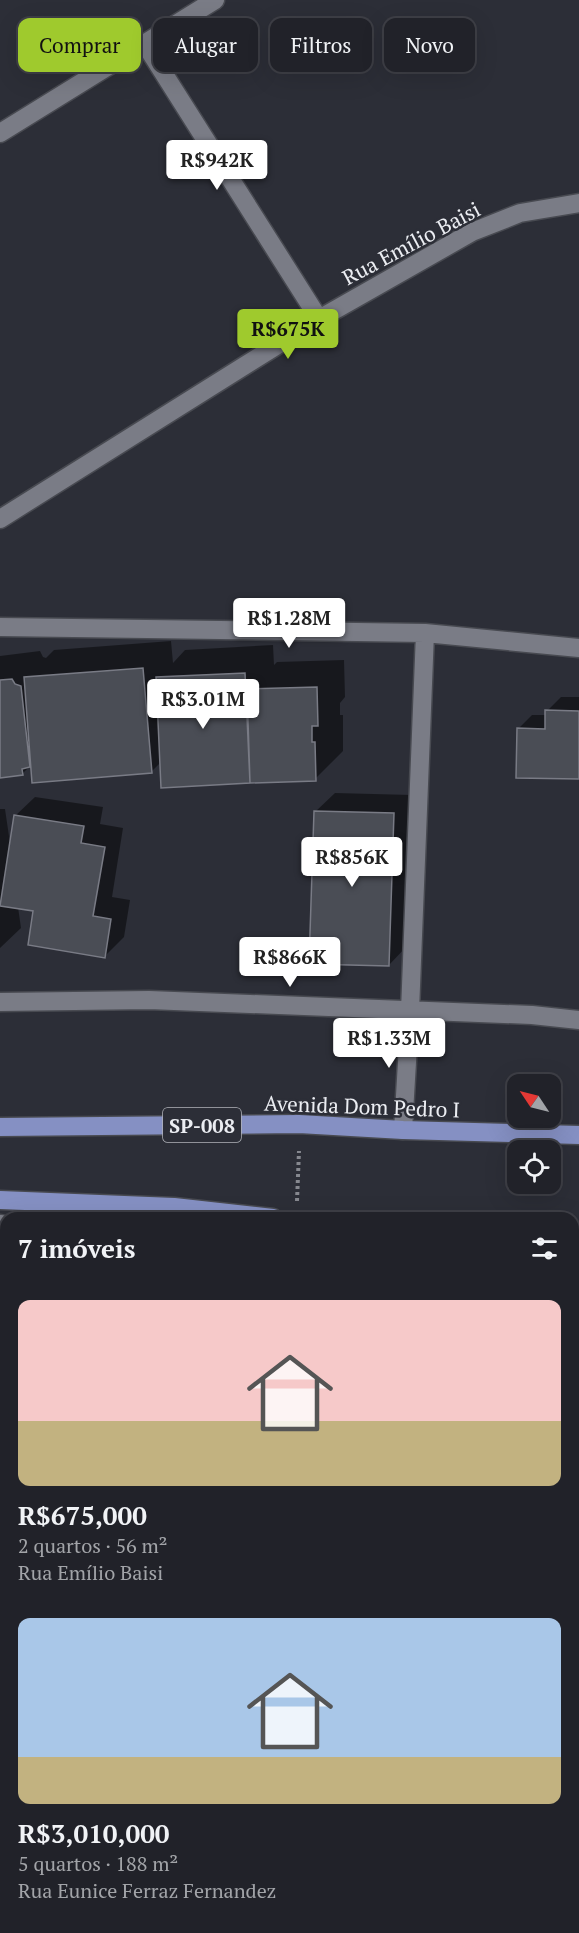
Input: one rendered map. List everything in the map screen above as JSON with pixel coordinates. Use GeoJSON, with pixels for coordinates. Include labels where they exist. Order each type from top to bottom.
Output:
{"type":"FeatureCollection","features":[{"type":"Feature","properties":{"kind":"main road","name":"Avenida Dom Pedro I"},"geometry":{"type":"LineString","coordinates":[[0,1127],[299,1124],[403,1130],[579,1135]]}},
{"type":"Feature","properties":{"kind":"main road"},"geometry":{"type":"LineString","coordinates":[[0,1200],[174,1207],[219,1212]]}},
{"type":"Feature","properties":{"kind":"street"},"geometry":{"type":"LineString","coordinates":[[0,133],[214,0]]}},
{"type":"Feature","properties":{"kind":"street"},"geometry":{"type":"LineString","coordinates":[[145,44],[320,319]]}},
{"type":"Feature","properties":{"kind":"street","name":"Rua Emílio Baisi"},"geometry":{"type":"LineString","coordinates":[[0,519],[320,319],[472,232],[520,213],[579,203]]}},
{"type":"Feature","properties":{"kind":"street"},"geometry":{"type":"LineString","coordinates":[[0,627],[425,633],[579,648]]}},
{"type":"Feature","properties":{"kind":"street"},"geometry":{"type":"LineString","coordinates":[[403,1130],[425,633]]}},
{"type":"Feature","properties":{"kind":"street"},"geometry":{"type":"LineString","coordinates":[[0,1002],[149,1000],[532,1016],[579,1020]]}},
{"type":"Feature","properties":{"kind":"path"},"geometry":{"type":"LineString","coordinates":[[297,1201],[298,1151]]}},
{"type":"Feature","properties":{"kind":"building"},"geometry":{"type":"Polygon","coordinates":[[[143,668],[152,773],[32,783],[24,677],[143,668]]]}},
{"type":"Feature","properties":{"kind":"building"},"geometry":{"type":"Polygon","coordinates":[[[245,673],[250,783],[161,788],[156,677],[245,673]]]}},
{"type":"Feature","properties":{"kind":"building"},"geometry":{"type":"Polygon","coordinates":[[[12,679],[15,684],[21,686],[30,767],[22,769],[23,775],[0,778],[0,680],[12,679]]]}},
{"type":"Feature","properties":{"kind":"building"},"geometry":{"type":"Polygon","coordinates":[[[317,687],[318,726],[312,726],[312,742],[315,742],[316,781],[250,783],[247,689],[317,687]]]}},
{"type":"Feature","properties":{"kind":"building"},"geometry":{"type":"Polygon","coordinates":[[[545,710],[579,711],[579,779],[516,778],[517,728],[545,729],[545,710]]]}},
{"type":"Feature","properties":{"kind":"building"},"geometry":{"type":"Polygon","coordinates":[[[314,811],[394,813],[389,966],[309,964],[314,811]]]}},
{"type":"Feature","properties":{"kind":"building"},"geometry":{"type":"Polygon","coordinates":[[[14,815],[84,826],[81,843],[105,847],[93,916],[111,919],[105,958],[28,945],[33,911],[0,906],[14,815]]]}}]}
